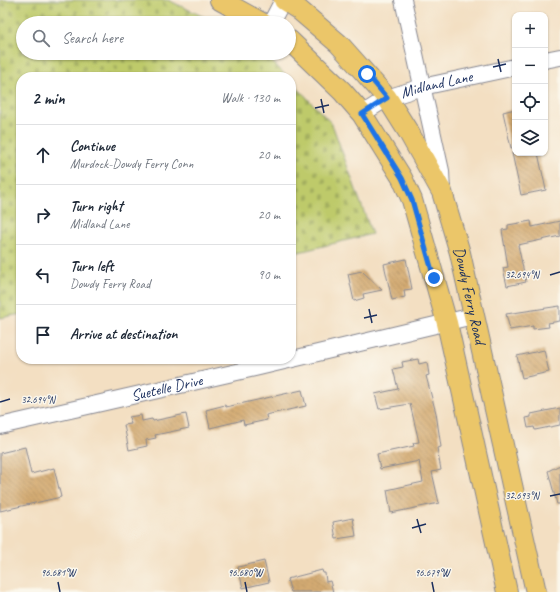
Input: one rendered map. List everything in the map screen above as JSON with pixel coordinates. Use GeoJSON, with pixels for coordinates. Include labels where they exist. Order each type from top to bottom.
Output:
{"type":"FeatureCollection","features":[{"type":"Feature","properties":{"kind":"main road"},"geometry":{"type":"LineString","coordinates":[[220,0],[249,16]]}},
{"type":"Feature","properties":{"kind":"main road"},"geometry":{"type":"LineString","coordinates":[[284,0],[298,9],[339,44],[387,98],[409,133],[442,192]]}},
{"type":"Feature","properties":{"kind":"main road","name":"Dowdy Ferry Road"},"geometry":{"type":"LineString","coordinates":[[296,47],[342,91],[362,114],[399,172],[412,200],[447,322],[507,592]]}},
{"type":"Feature","properties":{"kind":"main road","name":"Dowdy Ferry Road"},"geometry":{"type":"LineString","coordinates":[[442,192],[460,253],[536,592]]}},
{"type":"Feature","properties":{"kind":"street"},"geometry":{"type":"LineString","coordinates":[[276,16],[284,0]]}},
{"type":"Feature","properties":{"kind":"street","name":"Dowdy Ferry Road"},"geometry":{"type":"LineString","coordinates":[[403,0],[441,171],[442,192]]}},
{"type":"Feature","properties":{"kind":"street"},"geometry":{"type":"LineString","coordinates":[[548,59],[560,57]]}},
{"type":"Feature","properties":{"kind":"street","name":"Midland Lane"},"geometry":{"type":"LineString","coordinates":[[362,114],[387,98],[422,87],[512,68]]}},
{"type":"Feature","properties":{"kind":"street","name":"Suetelle Drive"},"geometry":{"type":"LineString","coordinates":[[296,358],[473,316]]}},
{"type":"Feature","properties":{"kind":"street","name":"Suetelle Drive"},"geometry":{"type":"LineString","coordinates":[[0,426],[272,364]]}},
{"type":"Feature","properties":{"kind":"green space"},"geometry":{"type":"Polygon","coordinates":[[[0,0],[168,0],[202,16],[16,16],[16,60],[271,60],[282,72],[16,72],[16,315],[0,318],[0,0]]]}},
{"type":"Feature","properties":{"kind":"green space"},"geometry":{"type":"Polygon","coordinates":[[[296,86],[332,124],[372,234],[296,253],[296,86]]]}},
{"type":"Feature","properties":{"kind":"building"},"geometry":{"type":"Polygon","coordinates":[[[512,110],[511,148],[503,112],[512,110]]]}},
{"type":"Feature","properties":{"kind":"building"},"geometry":{"type":"Polygon","coordinates":[[[513,156],[539,156],[546,190],[521,195],[513,156]]]}},
{"type":"Feature","properties":{"kind":"building"},"geometry":{"type":"Polygon","coordinates":[[[531,221],[532,227],[560,221],[560,236],[518,245],[526,282],[507,286],[503,268],[508,267],[502,230],[508,229],[508,225],[531,221]]]}},
{"type":"Feature","properties":{"kind":"building"},"geometry":{"type":"Polygon","coordinates":[[[406,259],[412,289],[404,290],[405,297],[392,300],[384,264],[406,259]]]}},
{"type":"Feature","properties":{"kind":"building"},"geometry":{"type":"Polygon","coordinates":[[[362,271],[382,290],[363,294],[364,298],[354,301],[348,274],[362,271]]]}},
{"type":"Feature","properties":{"kind":"building"},"geometry":{"type":"Polygon","coordinates":[[[560,306],[560,321],[548,323],[549,327],[533,329],[533,326],[510,330],[506,314],[560,306]]]}},
{"type":"Feature","properties":{"kind":"building"},"geometry":{"type":"Polygon","coordinates":[[[544,350],[549,372],[522,378],[517,356],[544,350]]]}},
{"type":"Feature","properties":{"kind":"building"},"geometry":{"type":"Polygon","coordinates":[[[418,359],[419,364],[427,362],[429,375],[426,376],[436,413],[441,447],[437,448],[441,470],[432,472],[439,503],[391,513],[387,490],[423,482],[419,461],[380,469],[377,454],[414,446],[413,443],[419,442],[410,404],[379,409],[375,394],[398,389],[393,369],[403,367],[402,362],[418,359]]]}},
{"type":"Feature","properties":{"kind":"building"},"geometry":{"type":"Polygon","coordinates":[[[302,390],[306,406],[266,415],[267,420],[244,425],[243,420],[210,428],[206,410],[302,390]]]}},
{"type":"Feature","properties":{"kind":"building"},"geometry":{"type":"Polygon","coordinates":[[[560,408],[560,425],[535,430],[534,427],[528,428],[526,418],[531,417],[531,414],[560,408]]]}},
{"type":"Feature","properties":{"kind":"building"},"geometry":{"type":"Polygon","coordinates":[[[186,414],[189,428],[155,435],[156,438],[146,440],[147,446],[129,450],[124,425],[131,424],[129,417],[141,415],[142,421],[152,419],[153,421],[186,414]]]}},
{"type":"Feature","properties":{"kind":"building"},"geometry":{"type":"Polygon","coordinates":[[[25,447],[31,474],[54,468],[61,497],[0,511],[0,453],[25,447]]]}},
{"type":"Feature","properties":{"kind":"building"},"geometry":{"type":"Polygon","coordinates":[[[560,465],[560,504],[557,504],[548,471],[560,465]]]}},
{"type":"Feature","properties":{"kind":"building"},"geometry":{"type":"Polygon","coordinates":[[[353,518],[356,536],[336,539],[333,522],[353,518]]]}},
{"type":"Feature","properties":{"kind":"building"},"geometry":{"type":"Polygon","coordinates":[[[264,561],[269,582],[243,588],[238,567],[264,561]]]}},
{"type":"Feature","properties":{"kind":"building"},"geometry":{"type":"Polygon","coordinates":[[[322,570],[323,573],[325,573],[326,582],[330,581],[333,592],[291,592],[287,579],[322,570]]]}},
{"type":"Feature","properties":{"kind":"route"},"geometry":{"type":"LineString","coordinates":[[367,74],[387,98],[362,114],[382,143],[402,178],[412,200],[434,278]]}}]}
